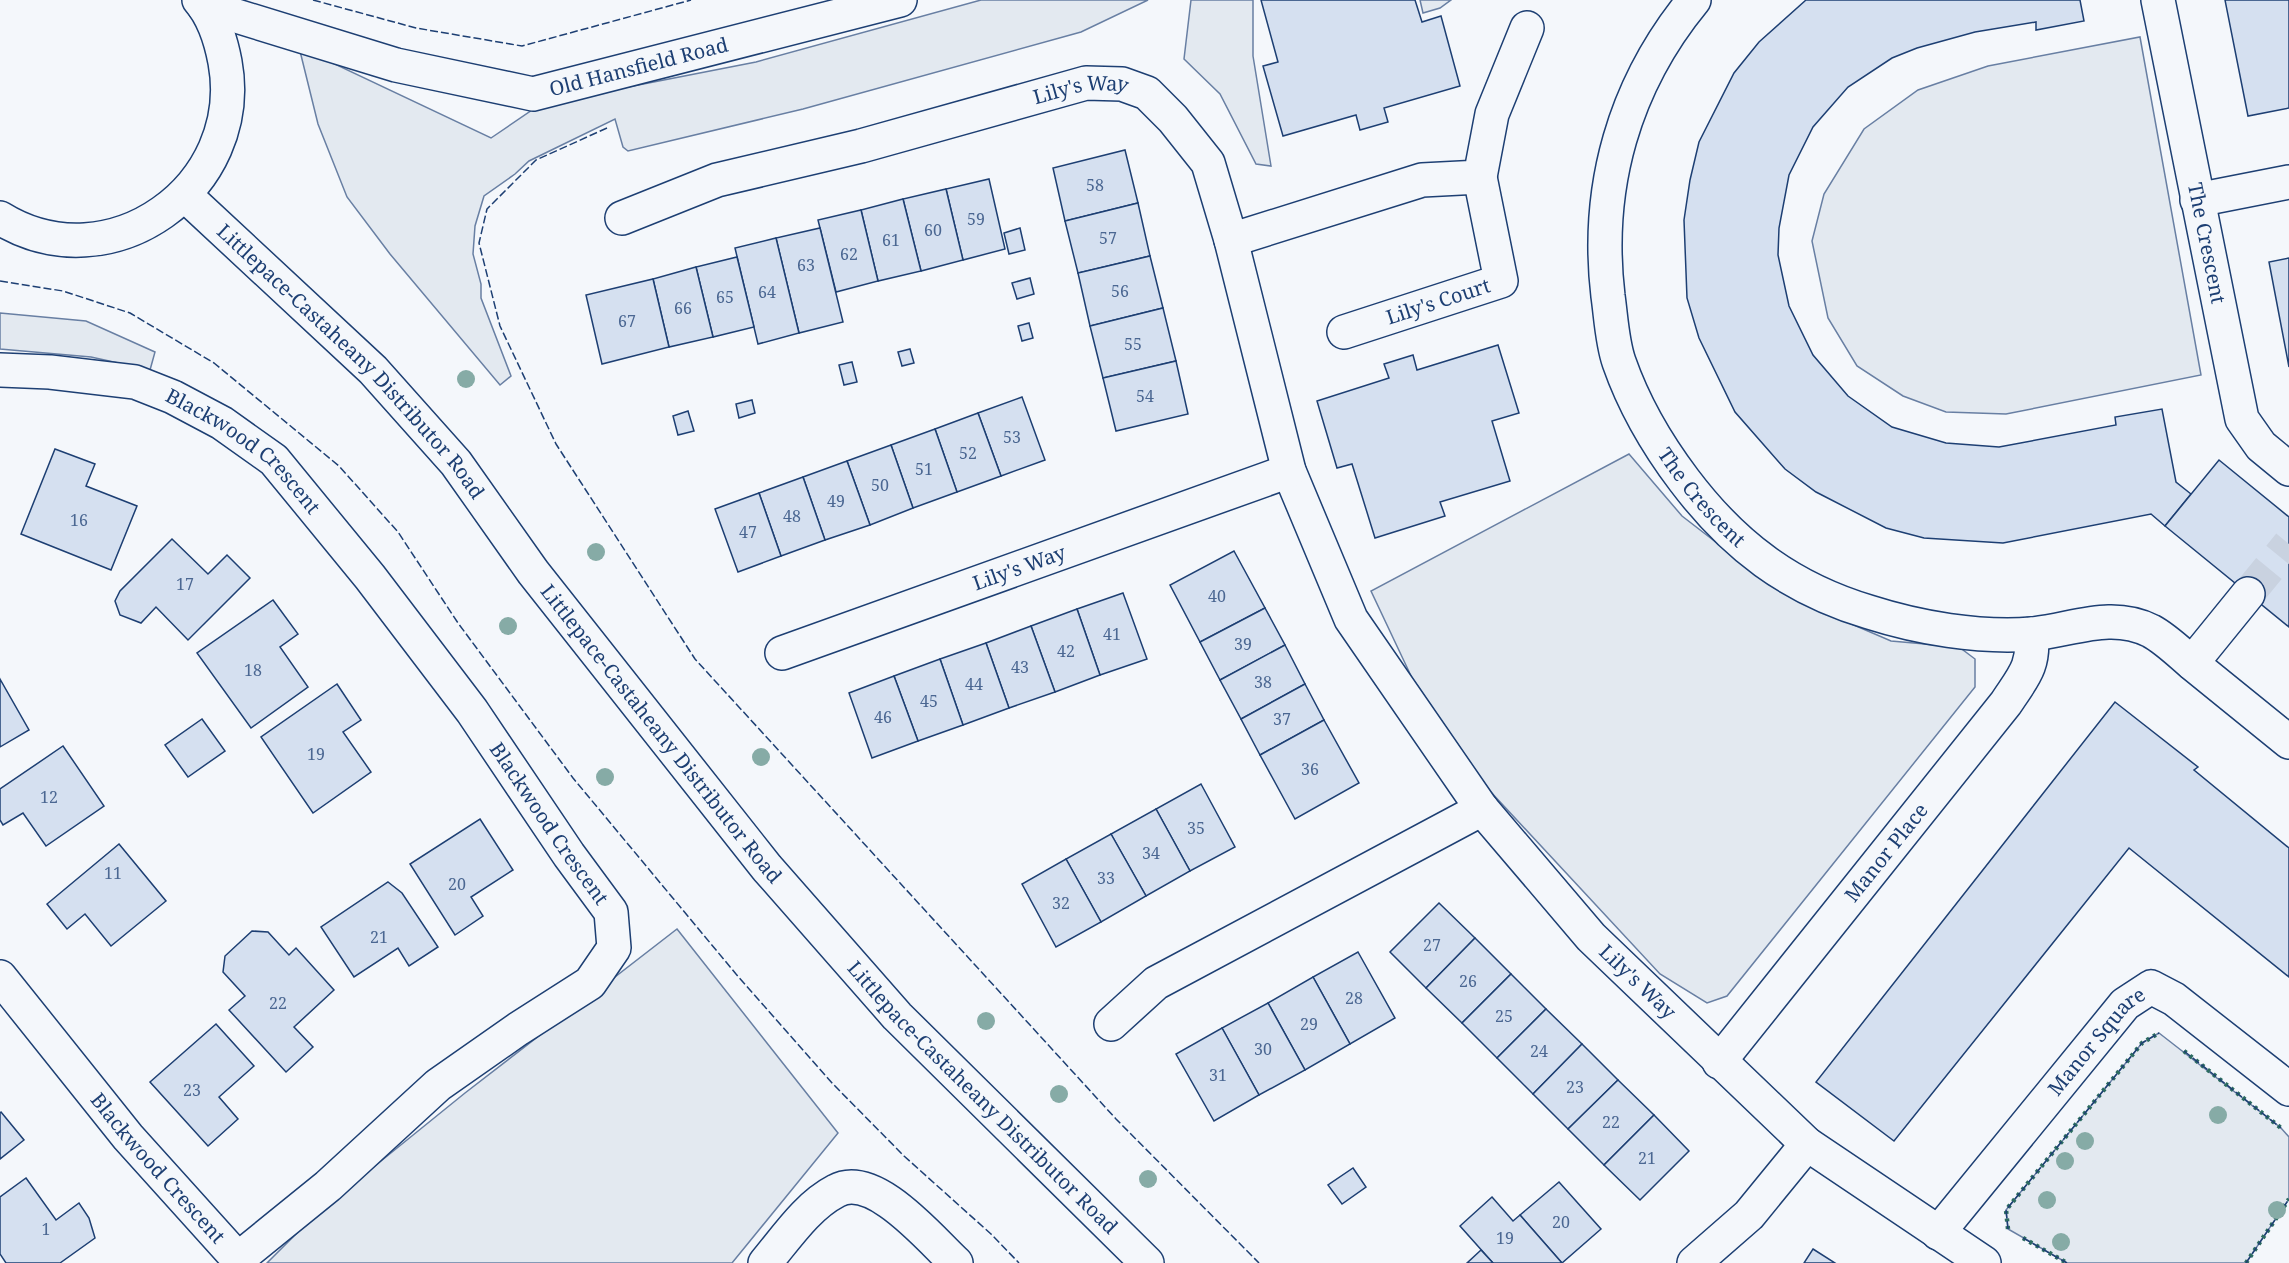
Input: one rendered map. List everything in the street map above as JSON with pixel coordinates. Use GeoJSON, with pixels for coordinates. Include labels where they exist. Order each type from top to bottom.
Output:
{"type":"FeatureCollection","features":[{"type":"Feature","properties":{"kind":"street","name":"Old Hansfield Road"},"geometry":{"type":"LineString","coordinates":[[201,3],[396,64],[532,94],[900,0]]}},
{"type":"Feature","properties":{"kind":"street","name":"The Crescent"},"geometry":{"type":"LineString","coordinates":[[1694,0],[1672,26],[1639,86],[1617,141],[1605,203],[1605,262],[1618,360],[1644,422],[1673,466],[1725,531],[1762,561],[1811,590],[1868,612],[1927,627],[1974,632],[2031,634],[2097,622],[2122,621],[2152,632],[2192,663]]}},
{"type":"Feature","properties":{"kind":"street","name":"The Crescent"},"geometry":{"type":"LineString","coordinates":[[2158,0],[2242,419],[2261,446],[2289,469]]}},
{"type":"Feature","properties":{"kind":"street"},"geometry":{"type":"LineString","coordinates":[[0,218],[18,229],[61,240],[106,238],[149,222],[186,195],[210,162],[225,124],[229,83],[221,43],[201,3]]}},
{"type":"Feature","properties":{"kind":"street","name":"Lily's Court"},"geometry":{"type":"LineString","coordinates":[[1344,332],[1501,281],[1480,177],[1492,114],[1527,28]]}},
{"type":"Feature","properties":{"kind":"street","name":"Lily's Way"},"geometry":{"type":"LineString","coordinates":[[622,218],[717,180],[861,146],[1086,83],[1122,84],[1147,93],[1173,119],[1208,163],[1231,240],[1289,471],[1352,619],[1482,809],[1591,938],[1807,1144],[1984,1263]]}},
{"type":"Feature","properties":{"kind":"street"},"geometry":{"type":"LineString","coordinates":[[1231,240],[1422,180],[1480,177]]}},
{"type":"Feature","properties":{"kind":"street"},"geometry":{"type":"LineString","coordinates":[[2197,200],[2289,182]]}},
{"type":"Feature","properties":{"kind":"street","name":"Littlepace-Castaheany Distributor Road"},"geometry":{"type":"LineString","coordinates":[[186,195],[373,370],[456,463],[540,581],[774,877],[897,1016],[1147,1263]]}},
{"type":"Feature","properties":{"kind":"street","name":"Blackwood Crescent"},"geometry":{"type":"LineString","coordinates":[[0,370],[50,372],[135,382],[173,397],[222,423],[274,460],[370,577],[472,711],[569,855],[611,912],[614,948],[590,983],[518,1029],[438,1085],[328,1186],[239,1261],[128,1137],[0,977]]}},
{"type":"Feature","properties":{"kind":"street","name":"Lily's Way"},"geometry":{"type":"LineString","coordinates":[[782,653],[1289,471]]}},
{"type":"Feature","properties":{"kind":"street"},"geometry":{"type":"LineString","coordinates":[[2248,594],[2192,663],[2289,742]]}},
{"type":"Feature","properties":{"kind":"street","name":"Manor Place"},"geometry":{"type":"LineString","coordinates":[[1719,1062],[2006,703],[2028,671],[2033,653],[2031,634]]}},
{"type":"Feature","properties":{"kind":"street"},"geometry":{"type":"LineString","coordinates":[[1111,1024],[1156,983],[1482,809]]}},
{"type":"Feature","properties":{"kind":"street","name":"Manor Square"},"geometry":{"type":"LineString","coordinates":[[1938,1233],[2125,1004],[2151,987],[2174,999],[2289,1089]]}},
{"type":"Feature","properties":{"kind":"street"},"geometry":{"type":"LineString","coordinates":[[1694,1263],[1749,1215],[1807,1144]]}},
{"type":"Feature","properties":{"kind":"street"},"geometry":{"type":"LineString","coordinates":[[765,1263],[807,1214],[837,1190],[852,1187],[887,1197],[956,1263]]}},
{"type":"Feature","properties":{"kind":"shaded area"},"geometry":{"type":"Polygon","coordinates":[[[981,0],[1148,0],[1081,32],[803,109],[628,151],[623,147],[615,119],[529,161],[484,196],[475,226],[473,254],[481,284],[481,298],[511,376],[500,385],[390,254],[347,197],[318,124],[299,47],[491,138],[541,104],[756,62],[981,0]]]}},
{"type":"Feature","properties":{"kind":"shaded area"},"geometry":{"type":"Polygon","coordinates":[[[1191,0],[1253,0],[1253,56],[1271,166],[1256,164],[1220,94],[1184,59],[1191,0]]]}},
{"type":"Feature","properties":{"kind":"shaded area"},"geometry":{"type":"Polygon","coordinates":[[[1420,0],[1451,0],[1440,8],[1423,13],[1420,0]]]}},
{"type":"Feature","properties":{"kind":"shaded area"},"geometry":{"type":"Polygon","coordinates":[[[2140,37],[2201,375],[2006,414],[1946,412],[1903,396],[1857,366],[1828,318],[1812,241],[1824,194],[1864,129],[1918,90],[1988,66],[2140,37]]]}},
{"type":"Feature","properties":{"kind":"shaded area"},"geometry":{"type":"Polygon","coordinates":[[[0,313],[86,321],[155,352],[150,370],[91,357],[0,349],[0,313]]]}},
{"type":"Feature","properties":{"kind":"shaded area"},"geometry":{"type":"Polygon","coordinates":[[[1629,454],[1682,516],[1752,570],[1805,604],[1891,641],[1959,647],[1975,659],[1975,687],[1727,996],[1707,1003],[1660,974],[1489,790],[1412,678],[1371,591],[1629,454]]]}},
{"type":"Feature","properties":{"kind":"shaded area"},"geometry":{"type":"Polygon","coordinates":[[[677,929],[838,1133],[732,1263],[267,1263],[318,1212],[465,1093],[677,929]]]}},
{"type":"Feature","properties":{"kind":"shaded area"},"geometry":{"type":"Polygon","coordinates":[[[2159,1033],[2281,1128],[2289,1137],[2289,1199],[2246,1263],[2067,1263],[2008,1229],[2006,1210],[2142,1043],[2159,1033]]]}},
{"type":"Feature","properties":{"kind":"building"},"geometry":{"type":"Polygon","coordinates":[[[1261,0],[1415,0],[1422,22],[1441,16],[1460,86],[1384,108],[1388,122],[1360,130],[1356,115],[1283,136],[1263,66],[1278,62],[1261,0]]]}},
{"type":"Feature","properties":{"kind":"building"},"geometry":{"type":"Polygon","coordinates":[[[1806,0],[2080,0],[2084,21],[2036,30],[2036,22],[1975,32],[1917,48],[1892,58],[1848,87],[1813,127],[1789,175],[1779,228],[1778,255],[1789,306],[1813,355],[1848,396],[1892,427],[1946,443],[1999,447],[2116,425],[2115,417],[2162,409],[2176,482],[2191,494],[2165,526],[2151,514],[2003,543],[1924,538],[1886,528],[1816,492],[1785,469],[1735,412],[1699,338],[1687,298],[1684,220],[1690,180],[1699,142],[1734,73],[1759,42],[1806,0]]]}},
{"type":"Feature","properties":{"kind":"building"},"geometry":{"type":"Polygon","coordinates":[[[2225,0],[2289,0],[2289,108],[2248,116],[2225,0]]]}},
{"type":"Feature","properties":{"kind":"building"},"geometry":{"type":"Polygon","coordinates":[[[1125,150],[1138,203],[1065,221],[1053,168],[1125,150]]]}},
{"type":"Feature","properties":{"kind":"building"},"geometry":{"type":"Polygon","coordinates":[[[989,179],[1005,249],[963,260],[946,189],[989,179]]]}},
{"type":"Feature","properties":{"kind":"building"},"geometry":{"type":"Polygon","coordinates":[[[946,189],[963,260],[921,271],[903,199],[946,189]]]}},
{"type":"Feature","properties":{"kind":"building"},"geometry":{"type":"Polygon","coordinates":[[[903,199],[921,271],[878,281],[861,210],[903,199]]]}},
{"type":"Feature","properties":{"kind":"building"},"geometry":{"type":"Polygon","coordinates":[[[1138,203],[1150,256],[1078,273],[1065,221],[1138,203]]]}},
{"type":"Feature","properties":{"kind":"building"},"geometry":{"type":"Polygon","coordinates":[[[861,210],[878,281],[836,292],[818,220],[861,210]]]}},
{"type":"Feature","properties":{"kind":"building"},"geometry":{"type":"Polygon","coordinates":[[[820,228],[843,322],[799,333],[776,238],[820,228]]]}},
{"type":"Feature","properties":{"kind":"building"},"geometry":{"type":"Polygon","coordinates":[[[1020,228],[1025,250],[1009,254],[1004,233],[1020,228]]]}},
{"type":"Feature","properties":{"kind":"building"},"geometry":{"type":"Polygon","coordinates":[[[776,238],[799,333],[758,344],[735,248],[776,238]]]}},
{"type":"Feature","properties":{"kind":"building"},"geometry":{"type":"Polygon","coordinates":[[[1150,256],[1163,308],[1090,326],[1078,273],[1150,256]]]}},
{"type":"Feature","properties":{"kind":"building"},"geometry":{"type":"Polygon","coordinates":[[[737,257],[754,327],[713,337],[696,267],[737,257]]]}},
{"type":"Feature","properties":{"kind":"building"},"geometry":{"type":"Polygon","coordinates":[[[2289,258],[2289,367],[2269,262],[2289,258]]]}},
{"type":"Feature","properties":{"kind":"building"},"geometry":{"type":"Polygon","coordinates":[[[696,267],[713,337],[669,347],[653,279],[696,267]]]}},
{"type":"Feature","properties":{"kind":"building"},"geometry":{"type":"Polygon","coordinates":[[[1030,278],[1034,294],[1017,299],[1012,283],[1030,278]]]}},
{"type":"Feature","properties":{"kind":"building"},"geometry":{"type":"Polygon","coordinates":[[[653,279],[669,347],[602,364],[586,295],[653,279]]]}},
{"type":"Feature","properties":{"kind":"building"},"geometry":{"type":"Polygon","coordinates":[[[1163,308],[1176,361],[1103,378],[1090,326],[1163,308]]]}},
{"type":"Feature","properties":{"kind":"building"},"geometry":{"type":"Polygon","coordinates":[[[1029,323],[1033,338],[1022,341],[1018,326],[1029,323]]]}},
{"type":"Feature","properties":{"kind":"building"},"geometry":{"type":"Polygon","coordinates":[[[1498,345],[1519,413],[1492,421],[1510,481],[1440,502],[1445,516],[1375,538],[1352,464],[1337,468],[1317,401],[1389,378],[1384,364],[1413,355],[1417,370],[1498,345]]]}},
{"type":"Feature","properties":{"kind":"building"},"geometry":{"type":"Polygon","coordinates":[[[910,349],[914,363],[902,366],[898,352],[910,349]]]}},
{"type":"Feature","properties":{"kind":"building"},"geometry":{"type":"Polygon","coordinates":[[[1176,361],[1188,414],[1116,431],[1103,378],[1176,361]]]}},
{"type":"Feature","properties":{"kind":"building"},"geometry":{"type":"Polygon","coordinates":[[[852,362],[857,382],[844,385],[839,365],[852,362]]]}},
{"type":"Feature","properties":{"kind":"building"},"geometry":{"type":"Polygon","coordinates":[[[1022,397],[1045,460],[1001,476],[978,413],[1022,397]]]}},
{"type":"Feature","properties":{"kind":"building"},"geometry":{"type":"Polygon","coordinates":[[[752,400],[755,413],[739,418],[736,404],[752,400]]]}},
{"type":"Feature","properties":{"kind":"building"},"geometry":{"type":"Polygon","coordinates":[[[688,411],[694,431],[678,435],[673,416],[688,411]]]}},
{"type":"Feature","properties":{"kind":"building"},"geometry":{"type":"Polygon","coordinates":[[[978,413],[1001,476],[957,492],[935,429],[978,413]]]}},
{"type":"Feature","properties":{"kind":"building"},"geometry":{"type":"Polygon","coordinates":[[[935,429],[957,492],[913,508],[891,445],[935,429]]]}},
{"type":"Feature","properties":{"kind":"building"},"geometry":{"type":"Polygon","coordinates":[[[891,445],[913,508],[870,525],[847,461],[891,445]]]}},
{"type":"Feature","properties":{"kind":"building"},"geometry":{"type":"Polygon","coordinates":[[[55,449],[95,464],[86,486],[137,506],[111,570],[21,534],[55,449]]]}},
{"type":"Feature","properties":{"kind":"building"},"geometry":{"type":"Polygon","coordinates":[[[2219,460],[2289,517],[2289,627],[2165,526],[2219,460]]]}},
{"type":"Feature","properties":{"kind":"building"},"geometry":{"type":"Polygon","coordinates":[[[847,461],[870,525],[825,540],[803,477],[847,461]]]}},
{"type":"Feature","properties":{"kind":"building"},"geometry":{"type":"Polygon","coordinates":[[[803,477],[825,540],[781,556],[759,493],[803,477]]]}},
{"type":"Feature","properties":{"kind":"building"},"geometry":{"type":"Polygon","coordinates":[[[759,493],[781,556],[738,572],[715,509],[759,493]]]}},
{"type":"Feature","properties":{"kind":"building"},"geometry":{"type":"Polygon","coordinates":[[[172,539],[208,574],[227,555],[250,578],[188,640],[156,607],[141,623],[120,615],[115,601],[120,591],[172,539]]]}},
{"type":"Feature","properties":{"kind":"building"},"geometry":{"type":"Polygon","coordinates":[[[1234,551],[1265,608],[1200,642],[1170,585],[1234,551]]]}},
{"type":"Feature","properties":{"kind":"building"},"geometry":{"type":"Polygon","coordinates":[[[1123,593],[1147,659],[1100,675],[1077,609],[1123,593]]]}},
{"type":"Feature","properties":{"kind":"building"},"geometry":{"type":"Polygon","coordinates":[[[273,600],[298,634],[280,647],[308,687],[251,728],[197,653],[273,600]]]}},
{"type":"Feature","properties":{"kind":"building"},"geometry":{"type":"Polygon","coordinates":[[[1265,608],[1285,645],[1220,680],[1200,642],[1265,608]]]}},
{"type":"Feature","properties":{"kind":"building"},"geometry":{"type":"Polygon","coordinates":[[[1077,609],[1100,675],[1055,692],[1031,626],[1077,609]]]}},
{"type":"Feature","properties":{"kind":"building"},"geometry":{"type":"Polygon","coordinates":[[[1031,626],[1055,692],[1009,708],[986,643],[1031,626]]]}},
{"type":"Feature","properties":{"kind":"building"},"geometry":{"type":"Polygon","coordinates":[[[986,643],[1009,708],[963,725],[940,659],[986,643]]]}},
{"type":"Feature","properties":{"kind":"building"},"geometry":{"type":"Polygon","coordinates":[[[1285,645],[1305,684],[1241,719],[1220,680],[1285,645]]]}},
{"type":"Feature","properties":{"kind":"building"},"geometry":{"type":"Polygon","coordinates":[[[940,659],[963,725],[918,741],[894,676],[940,659]]]}},
{"type":"Feature","properties":{"kind":"building"},"geometry":{"type":"Polygon","coordinates":[[[894,676],[918,741],[872,758],[849,693],[894,676]]]}},
{"type":"Feature","properties":{"kind":"building"},"geometry":{"type":"Polygon","coordinates":[[[0,679],[29,730],[0,747],[0,679]]]}},
{"type":"Feature","properties":{"kind":"building"},"geometry":{"type":"Polygon","coordinates":[[[337,684],[361,720],[343,732],[371,772],[313,813],[261,737],[337,684]]]}},
{"type":"Feature","properties":{"kind":"building"},"geometry":{"type":"Polygon","coordinates":[[[1305,684],[1324,720],[1260,755],[1241,719],[1305,684]]]}},
{"type":"Feature","properties":{"kind":"building"},"geometry":{"type":"Polygon","coordinates":[[[2115,702],[2198,767],[2194,770],[2289,848],[2289,977],[2129,848],[1894,1141],[1816,1082],[2115,702]]]}},
{"type":"Feature","properties":{"kind":"building"},"geometry":{"type":"Polygon","coordinates":[[[202,719],[225,751],[188,777],[165,745],[202,719]]]}},
{"type":"Feature","properties":{"kind":"building"},"geometry":{"type":"Polygon","coordinates":[[[1324,720],[1359,783],[1295,819],[1260,755],[1324,720]]]}},
{"type":"Feature","properties":{"kind":"building"},"geometry":{"type":"Polygon","coordinates":[[[63,746],[104,806],[46,846],[23,813],[3,825],[0,820],[0,789],[63,746]]]}},
{"type":"Feature","properties":{"kind":"building"},"geometry":{"type":"Polygon","coordinates":[[[1201,784],[1235,847],[1190,871],[1156,809],[1201,784]]]}},
{"type":"Feature","properties":{"kind":"building"},"geometry":{"type":"Polygon","coordinates":[[[1156,809],[1190,871],[1146,896],[1111,834],[1156,809]]]}},
{"type":"Feature","properties":{"kind":"building"},"geometry":{"type":"Polygon","coordinates":[[[480,819],[513,870],[471,897],[483,916],[455,935],[410,864],[480,819]]]}},
{"type":"Feature","properties":{"kind":"building"},"geometry":{"type":"Polygon","coordinates":[[[1111,834],[1146,896],[1101,922],[1066,859],[1111,834]]]}},
{"type":"Feature","properties":{"kind":"building"},"geometry":{"type":"Polygon","coordinates":[[[119,844],[166,901],[111,946],[85,914],[67,929],[47,904],[119,844]]]}},
{"type":"Feature","properties":{"kind":"building"},"geometry":{"type":"Polygon","coordinates":[[[1066,859],[1101,922],[1056,947],[1022,884],[1066,859]]]}},
{"type":"Feature","properties":{"kind":"building"},"geometry":{"type":"Polygon","coordinates":[[[388,882],[402,893],[438,947],[409,966],[398,948],[354,977],[321,927],[388,882]]]}},
{"type":"Feature","properties":{"kind":"building"},"geometry":{"type":"Polygon","coordinates":[[[1439,903],[1475,938],[1426,988],[1390,952],[1439,903]]]}},
{"type":"Feature","properties":{"kind":"building"},"geometry":{"type":"Polygon","coordinates":[[[252,931],[268,932],[289,955],[296,948],[334,990],[294,1027],[313,1047],[286,1072],[229,1010],[245,996],[223,972],[225,956],[252,931]]]}},
{"type":"Feature","properties":{"kind":"building"},"geometry":{"type":"Polygon","coordinates":[[[1475,938],[1511,974],[1462,1023],[1426,988],[1475,938]]]}},
{"type":"Feature","properties":{"kind":"building"},"geometry":{"type":"Polygon","coordinates":[[[1358,952],[1395,1018],[1350,1044],[1313,977],[1358,952]]]}},
{"type":"Feature","properties":{"kind":"building"},"geometry":{"type":"Polygon","coordinates":[[[1511,974],[1546,1009],[1497,1058],[1462,1023],[1511,974]]]}},
{"type":"Feature","properties":{"kind":"building"},"geometry":{"type":"Polygon","coordinates":[[[1313,977],[1350,1044],[1305,1070],[1268,1003],[1313,977]]]}},
{"type":"Feature","properties":{"kind":"building"},"geometry":{"type":"Polygon","coordinates":[[[1268,1003],[1305,1070],[1259,1095],[1222,1028],[1268,1003]]]}},
{"type":"Feature","properties":{"kind":"building"},"geometry":{"type":"Polygon","coordinates":[[[1546,1009],[1582,1044],[1533,1094],[1497,1058],[1546,1009]]]}},
{"type":"Feature","properties":{"kind":"building"},"geometry":{"type":"Polygon","coordinates":[[[216,1024],[254,1066],[219,1097],[238,1119],[208,1146],[150,1082],[216,1024]]]}},
{"type":"Feature","properties":{"kind":"building"},"geometry":{"type":"Polygon","coordinates":[[[1222,1028],[1259,1095],[1214,1121],[1176,1054],[1222,1028]]]}},
{"type":"Feature","properties":{"kind":"building"},"geometry":{"type":"Polygon","coordinates":[[[1582,1044],[1618,1080],[1568,1129],[1533,1094],[1582,1044]]]}},
{"type":"Feature","properties":{"kind":"building"},"geometry":{"type":"Polygon","coordinates":[[[1618,1080],[1654,1115],[1604,1165],[1568,1129],[1618,1080]]]}},
{"type":"Feature","properties":{"kind":"building"},"geometry":{"type":"Polygon","coordinates":[[[0,1113],[24,1140],[0,1159],[0,1113]]]}},
{"type":"Feature","properties":{"kind":"building"},"geometry":{"type":"Polygon","coordinates":[[[1654,1115],[1689,1151],[1640,1200],[1604,1165],[1654,1115]]]}},
{"type":"Feature","properties":{"kind":"building"},"geometry":{"type":"Polygon","coordinates":[[[1353,1168],[1366,1187],[1342,1204],[1328,1185],[1353,1168]]]}},
{"type":"Feature","properties":{"kind":"building"},"geometry":{"type":"Polygon","coordinates":[[[26,1178],[56,1220],[79,1203],[89,1218],[95,1238],[60,1263],[6,1263],[0,1254],[0,1197],[26,1178]]]}},
{"type":"Feature","properties":{"kind":"building"},"geometry":{"type":"Polygon","coordinates":[[[1559,1182],[1601,1229],[1562,1263],[1520,1215],[1559,1182]]]}},
{"type":"Feature","properties":{"kind":"building"},"geometry":{"type":"Polygon","coordinates":[[[1492,1197],[1513,1221],[1520,1215],[1562,1263],[1493,1263],[1460,1226],[1492,1197]]]}},
{"type":"Feature","properties":{"kind":"building"},"geometry":{"type":"Polygon","coordinates":[[[1813,1249],[1835,1263],[1804,1263],[1813,1249]]]}},
{"type":"Feature","properties":{"kind":"building"},"geometry":{"type":"Polygon","coordinates":[[[1481,1250],[1493,1263],[1467,1263],[1481,1250]]]}},
{"type":"Feature","properties":{"kind":"tunnel"},"geometry":{"type":"LineString","coordinates":[[2248,594],[2289,544]]}},
{"type":"Feature","properties":{"kind":"hedge"},"geometry":{"type":"LineString","coordinates":[[2008,1229],[2006,1210],[2142,1043],[2159,1033]]}},
{"type":"Feature","properties":{"kind":"hedge"},"geometry":{"type":"LineString","coordinates":[[2184,1051],[2281,1128]]}},
{"type":"Feature","properties":{"kind":"hedge"},"geometry":{"type":"LineString","coordinates":[[2246,1263],[2289,1199]]}},
{"type":"Feature","properties":{"kind":"hedge"},"geometry":{"type":"LineString","coordinates":[[2023,1238],[2067,1263]]}},
{"type":"Feature","properties":{"kind":"fence"},"geometry":{"type":"LineString","coordinates":[[313,0],[416,28],[522,46],[691,0]]}},
{"type":"Feature","properties":{"kind":"fence"},"geometry":{"type":"LineString","coordinates":[[607,128],[536,160],[487,209],[479,243],[500,326],[556,444],[695,659],[1116,1119],[1259,1263]]}},
{"type":"Feature","properties":{"kind":"fence"},"geometry":{"type":"LineString","coordinates":[[0,281],[63,291],[130,313],[214,363],[339,466],[398,532],[458,623],[573,778],[736,974],[833,1084],[904,1156],[991,1234],[1019,1263]]}},
{"type":"Feature","properties":{"kind":"fence"},"geometry":{"type":"LineString","coordinates":[[2008,1229],[2006,1210],[2142,1043],[2159,1033]]}},
{"type":"Feature","properties":{"kind":"fence"},"geometry":{"type":"LineString","coordinates":[[2184,1051],[2281,1128]]}},
{"type":"Feature","properties":{"kind":"fence"},"geometry":{"type":"LineString","coordinates":[[2246,1263],[2289,1199]]}},
{"type":"Feature","properties":{"kind":"fence"},"geometry":{"type":"LineString","coordinates":[[2023,1238],[2067,1263]]}}]}
